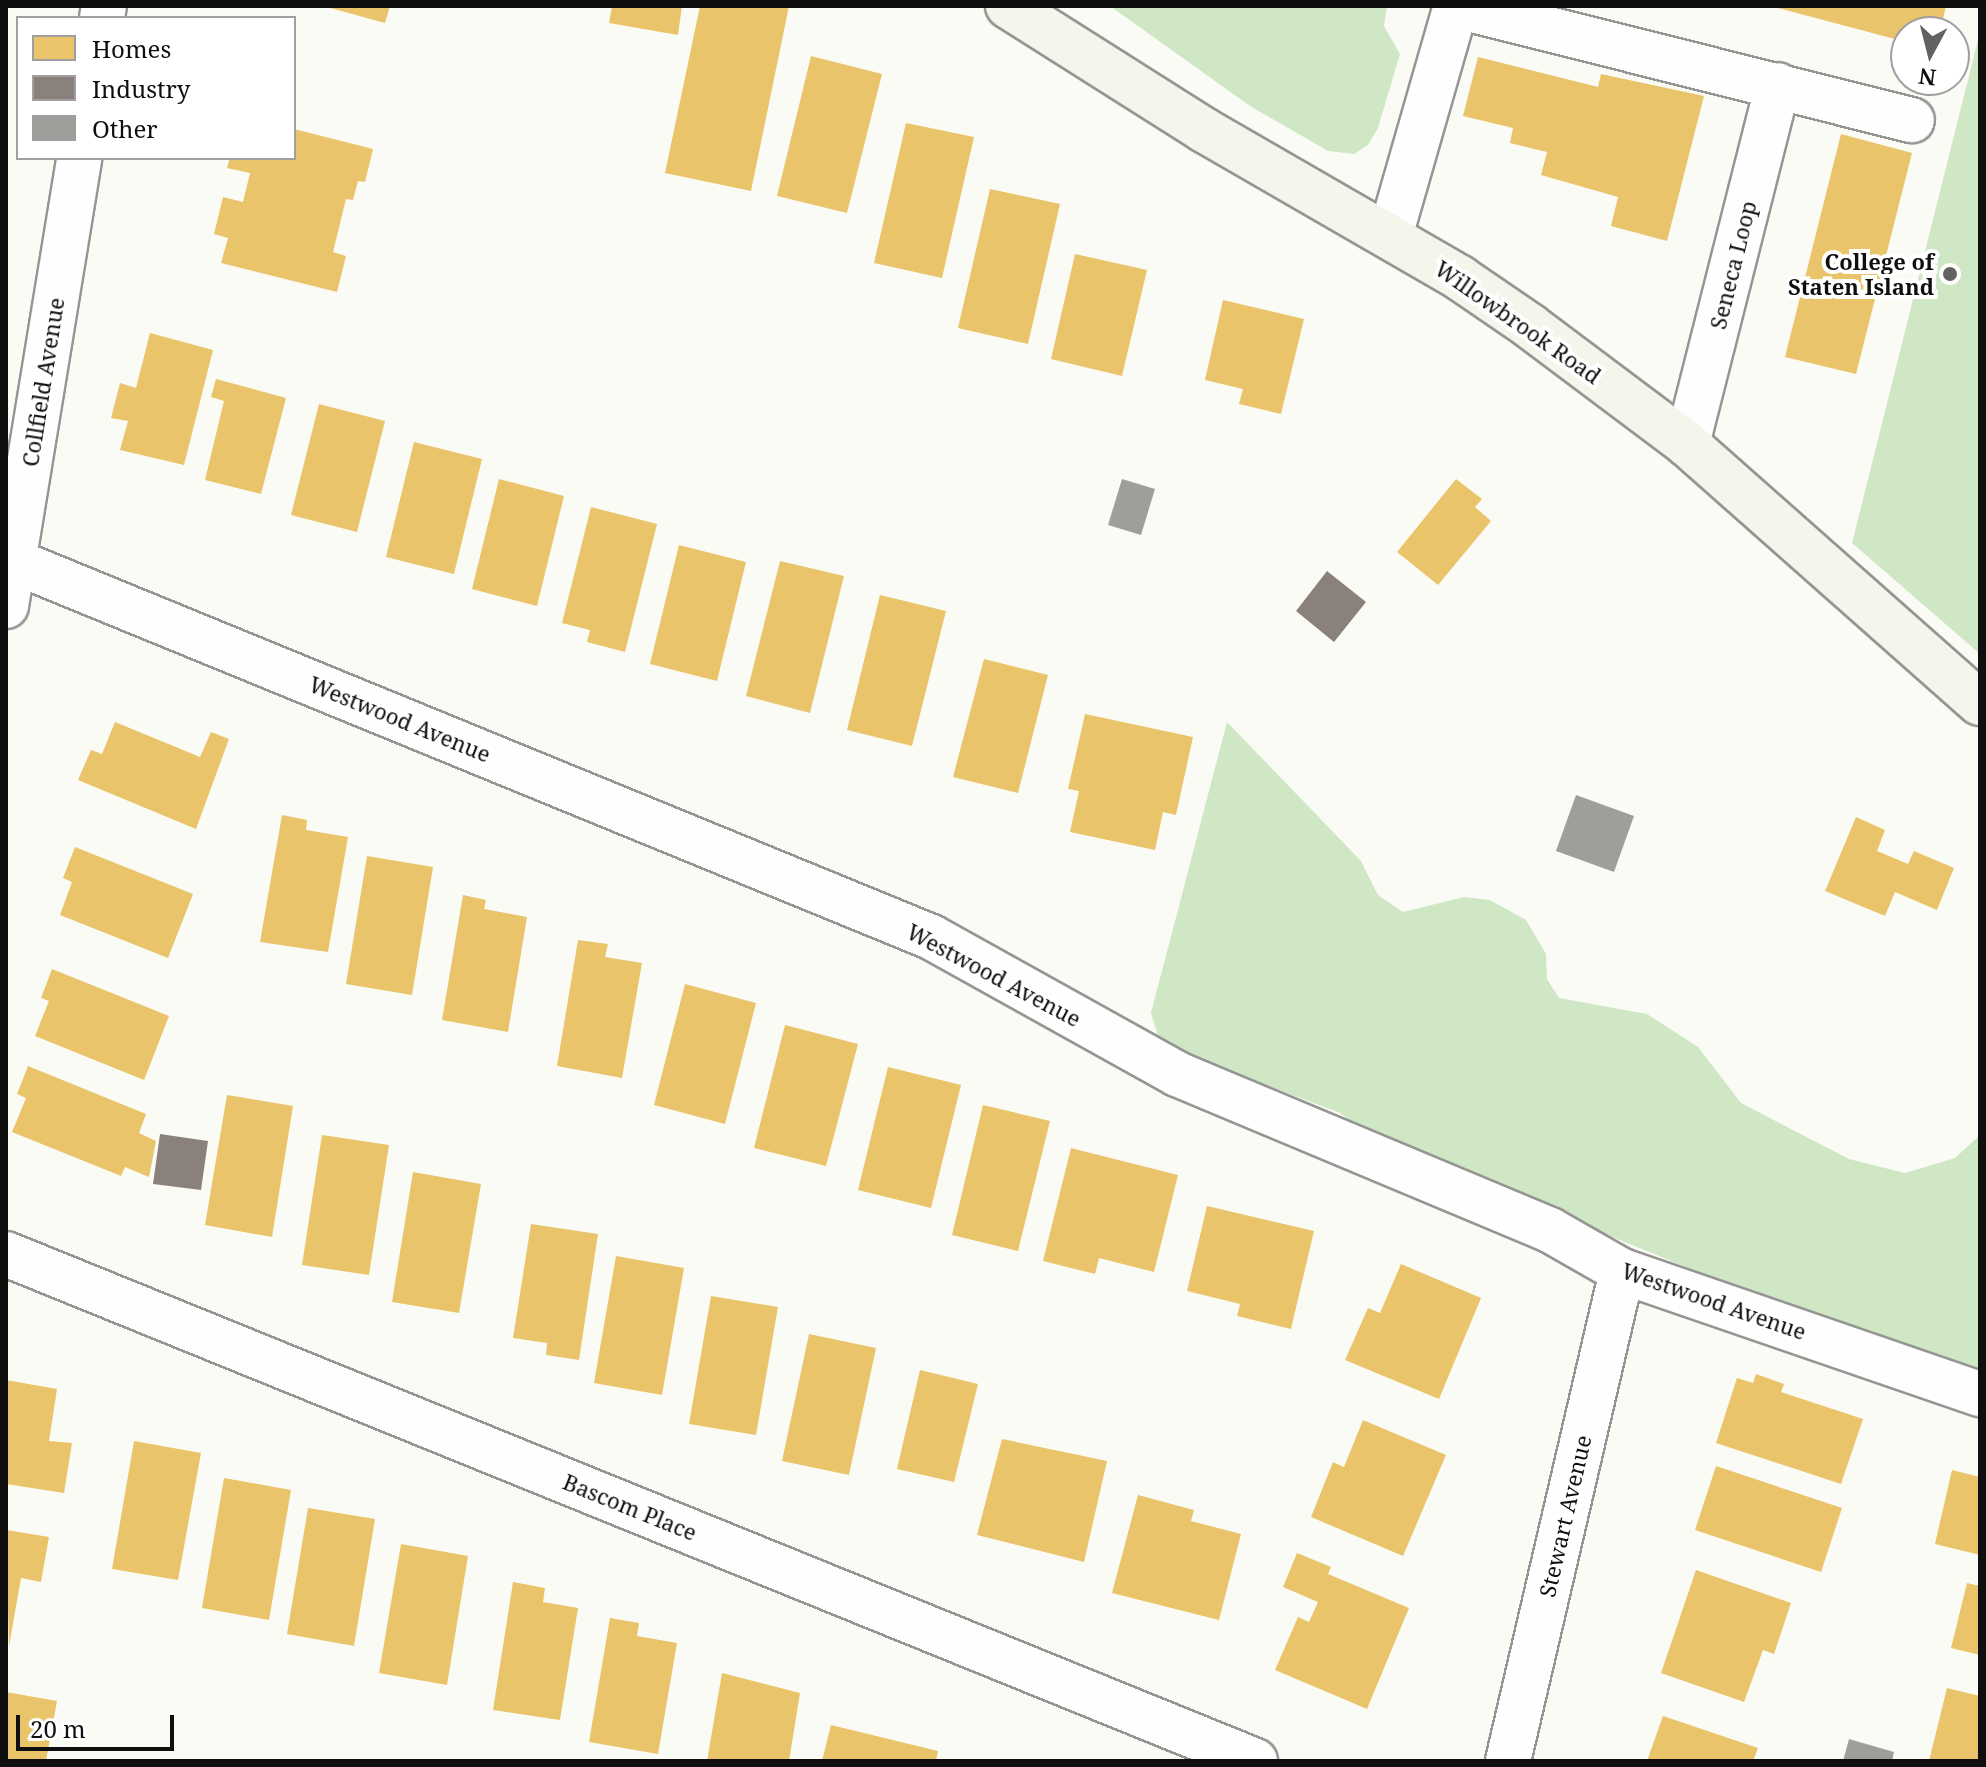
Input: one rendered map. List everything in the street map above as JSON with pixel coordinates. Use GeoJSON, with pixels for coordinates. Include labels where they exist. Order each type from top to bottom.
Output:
{"type":"FeatureCollection","features":[{"type":"Feature","properties":{"kind":"street","name":"Willowbrook Road"},"geometry":{"type":"LineString","coordinates":[[1008,6],[1204,130],[1390,236],[1530,326],[1687,444],[1980,703]]}},
{"type":"Feature","properties":{"kind":"street"},"geometry":{"type":"LineString","coordinates":[[1390,236],[1457,6],[1912,120]]}},
{"type":"Feature","properties":{"kind":"street","name":"Seneca Loop"},"geometry":{"type":"LineString","coordinates":[[1687,444],[1778,85]]}},
{"type":"Feature","properties":{"kind":"street","name":"Collfield Avenue"},"geometry":{"type":"LineString","coordinates":[[6,606],[10,559],[79,160]]}},
{"type":"Feature","properties":{"kind":"street","name":"Westwood Avenue"},"geometry":{"type":"LineString","coordinates":[[10,559],[931,937],[1177,1074],[1550,1230],[1622,1271],[1980,1394]]}},
{"type":"Feature","properties":{"kind":"street","name":"Bascom Place"},"geometry":{"type":"LineString","coordinates":[[6,1254],[1255,1761]]}},
{"type":"Feature","properties":{"kind":"street","name":"Stewart Avenue"},"geometry":{"type":"LineString","coordinates":[[1508,1761],[1622,1271]]}},
{"type":"Feature","properties":{"kind":"green space"},"geometry":{"type":"Polygon","coordinates":[[[1110,6],[1387,6],[1384,26],[1400,54],[1378,128],[1368,145],[1354,154],[1328,151],[1250,106],[1110,6]]]}},
{"type":"Feature","properties":{"kind":"green space","name":"College of Staten Island"},"geometry":{"type":"Polygon","coordinates":[[[1980,32],[1980,654],[1852,543],[1964,96],[1970,96],[1970,72],[1980,32]]]}},
{"type":"Feature","properties":{"kind":"green space"},"geometry":{"type":"Polygon","coordinates":[[[1227,722],[1361,861],[1378,895],[1403,912],[1464,897],[1490,900],[1526,920],[1546,954],[1547,979],[1559,998],[1647,1014],[1698,1047],[1741,1103],[1849,1159],[1905,1173],[1955,1158],[1980,1135],[1980,1378],[1781,1306],[1376,1140],[1340,1113],[1198,1059],[1158,1036],[1151,1013],[1227,722]]]}},
{"type":"Feature","properties":{"kind":"building: Homes"},"geometry":{"type":"Polygon","coordinates":[[[323,6],[390,6],[385,23],[323,6]]]}},
{"type":"Feature","properties":{"kind":"building: Homes"},"geometry":{"type":"Polygon","coordinates":[[[612,6],[682,6],[678,35],[609,23],[612,6]]]}},
{"type":"Feature","properties":{"kind":"building: Homes"},"geometry":{"type":"Polygon","coordinates":[[[700,6],[789,6],[751,191],[665,173],[700,6]]]}},
{"type":"Feature","properties":{"kind":"building: Homes"},"geometry":{"type":"Polygon","coordinates":[[[1770,6],[1946,6],[1944,16],[1890,16],[1890,38],[1770,6]]]}},
{"type":"Feature","properties":{"kind":"building: Homes"},"geometry":{"type":"Polygon","coordinates":[[[811,56],[882,74],[847,213],[777,196],[811,56]]]}},
{"type":"Feature","properties":{"kind":"building: Homes"},"geometry":{"type":"Polygon","coordinates":[[[1478,57],[1598,87],[1601,74],[1704,96],[1667,241],[1611,226],[1618,197],[1541,175],[1547,152],[1510,143],[1513,128],[1463,116],[1478,57]]]}},
{"type":"Feature","properties":{"kind":"building: Homes"},"geometry":{"type":"Polygon","coordinates":[[[906,123],[974,137],[942,278],[874,263],[906,123]]]}},
{"type":"Feature","properties":{"kind":"building: Homes"},"geometry":{"type":"Polygon","coordinates":[[[296,130],[373,149],[365,182],[358,181],[353,200],[346,199],[333,252],[346,256],[337,292],[221,263],[228,238],[214,234],[223,197],[243,202],[250,173],[227,168],[229,160],[296,160],[296,130]]]}},
{"type":"Feature","properties":{"kind":"building: Homes"},"geometry":{"type":"Polygon","coordinates":[[[1841,134],[1912,153],[1856,374],[1785,357],[1841,134]]]}},
{"type":"Feature","properties":{"kind":"building: Homes"},"geometry":{"type":"Polygon","coordinates":[[[990,189],[1060,204],[1028,344],[958,328],[990,189]]]}},
{"type":"Feature","properties":{"kind":"building: Homes"},"geometry":{"type":"Polygon","coordinates":[[[1075,254],[1147,270],[1122,376],[1051,359],[1075,254]]]}},
{"type":"Feature","properties":{"kind":"building: Homes"},"geometry":{"type":"Polygon","coordinates":[[[1223,300],[1304,319],[1281,414],[1239,404],[1243,389],[1205,380],[1223,300]]]}},
{"type":"Feature","properties":{"kind":"building: Homes"},"geometry":{"type":"Polygon","coordinates":[[[150,333],[213,350],[184,465],[120,450],[128,421],[111,418],[120,383],[136,388],[150,333]]]}},
{"type":"Feature","properties":{"kind":"building: Homes"},"geometry":{"type":"Polygon","coordinates":[[[216,379],[286,398],[261,494],[205,480],[224,401],[211,397],[216,379]]]}},
{"type":"Feature","properties":{"kind":"building: Homes"},"geometry":{"type":"Polygon","coordinates":[[[319,404],[385,421],[357,532],[291,515],[319,404]]]}},
{"type":"Feature","properties":{"kind":"building: Homes"},"geometry":{"type":"Polygon","coordinates":[[[414,442],[482,459],[454,574],[386,557],[414,442]]]}},
{"type":"Feature","properties":{"kind":"building: Homes"},"geometry":{"type":"Polygon","coordinates":[[[499,479],[564,496],[537,606],[472,589],[499,479]]]}},
{"type":"Feature","properties":{"kind":"building: Homes"},"geometry":{"type":"Polygon","coordinates":[[[1456,479],[1482,499],[1475,507],[1491,521],[1438,585],[1397,552],[1456,479]]]}},
{"type":"Feature","properties":{"kind":"building: Homes"},"geometry":{"type":"Polygon","coordinates":[[[591,507],[657,524],[625,652],[587,642],[590,630],[562,623],[591,507]]]}},
{"type":"Feature","properties":{"kind":"building: Homes"},"geometry":{"type":"Polygon","coordinates":[[[679,545],[746,562],[717,681],[650,664],[679,545]]]}},
{"type":"Feature","properties":{"kind":"building: Homes"},"geometry":{"type":"Polygon","coordinates":[[[780,561],[844,576],[810,713],[746,696],[780,561]]]}},
{"type":"Feature","properties":{"kind":"building: Homes"},"geometry":{"type":"Polygon","coordinates":[[[880,595],[946,611],[912,746],[847,730],[880,595]]]}},
{"type":"Feature","properties":{"kind":"building: Homes"},"geometry":{"type":"Polygon","coordinates":[[[984,659],[1048,675],[1018,793],[953,777],[984,659]]]}},
{"type":"Feature","properties":{"kind":"building: Homes"},"geometry":{"type":"Polygon","coordinates":[[[1085,714],[1193,737],[1176,815],[1163,812],[1155,850],[1070,832],[1079,791],[1068,789],[1085,714]]]}},
{"type":"Feature","properties":{"kind":"building: Homes"},"geometry":{"type":"Polygon","coordinates":[[[115,722],[200,757],[211,732],[229,739],[196,829],[78,780],[91,750],[102,754],[115,722]]]}},
{"type":"Feature","properties":{"kind":"building: Homes"},"geometry":{"type":"Polygon","coordinates":[[[282,815],[307,820],[306,830],[348,837],[328,952],[260,942],[282,815]]]}},
{"type":"Feature","properties":{"kind":"building: Homes"},"geometry":{"type":"Polygon","coordinates":[[[1856,817],[1885,830],[1877,851],[1908,864],[1914,851],[1954,868],[1937,910],[1895,892],[1885,916],[1825,891],[1856,817]]]}},
{"type":"Feature","properties":{"kind":"building: Homes"},"geometry":{"type":"Polygon","coordinates":[[[75,847],[193,894],[168,958],[60,915],[72,882],[63,878],[75,847]]]}},
{"type":"Feature","properties":{"kind":"building: Homes"},"geometry":{"type":"Polygon","coordinates":[[[367,856],[433,867],[412,995],[346,984],[367,856]]]}},
{"type":"Feature","properties":{"kind":"building: Homes"},"geometry":{"type":"Polygon","coordinates":[[[463,895],[486,900],[484,909],[527,917],[508,1032],[442,1020],[463,895]]]}},
{"type":"Feature","properties":{"kind":"building: Homes"},"geometry":{"type":"Polygon","coordinates":[[[578,940],[608,944],[605,957],[642,963],[622,1078],[557,1066],[578,940]]]}},
{"type":"Feature","properties":{"kind":"building: Homes"},"geometry":{"type":"Polygon","coordinates":[[[52,969],[169,1016],[144,1080],[35,1036],[49,1001],[41,998],[52,969]]]}},
{"type":"Feature","properties":{"kind":"building: Homes"},"geometry":{"type":"Polygon","coordinates":[[[685,984],[756,1003],[725,1124],[654,1105],[685,984]]]}},
{"type":"Feature","properties":{"kind":"building: Homes"},"geometry":{"type":"Polygon","coordinates":[[[785,1025],[858,1044],[826,1166],[754,1148],[785,1025]]]}},
{"type":"Feature","properties":{"kind":"building: Homes"},"geometry":{"type":"Polygon","coordinates":[[[28,1066],[146,1114],[139,1133],[156,1141],[149,1177],[125,1167],[121,1176],[12,1132],[26,1098],[17,1094],[28,1066]]]}},
{"type":"Feature","properties":{"kind":"building: Homes"},"geometry":{"type":"Polygon","coordinates":[[[888,1067],[961,1085],[931,1208],[858,1190],[888,1067]]]}},
{"type":"Feature","properties":{"kind":"building: Homes"},"geometry":{"type":"Polygon","coordinates":[[[227,1095],[293,1106],[272,1237],[205,1225],[227,1095]]]}},
{"type":"Feature","properties":{"kind":"building: Homes"},"geometry":{"type":"Polygon","coordinates":[[[983,1105],[1050,1121],[1018,1251],[952,1235],[983,1105]]]}},
{"type":"Feature","properties":{"kind":"building: Homes"},"geometry":{"type":"Polygon","coordinates":[[[322,1135],[389,1145],[369,1275],[302,1265],[322,1135]]]}},
{"type":"Feature","properties":{"kind":"building: Homes"},"geometry":{"type":"Polygon","coordinates":[[[1071,1148],[1178,1175],[1154,1272],[1099,1258],[1095,1274],[1043,1261],[1071,1148]]]}},
{"type":"Feature","properties":{"kind":"building: Homes"},"geometry":{"type":"Polygon","coordinates":[[[413,1172],[481,1184],[459,1313],[392,1302],[413,1172]]]}},
{"type":"Feature","properties":{"kind":"building: Homes"},"geometry":{"type":"Polygon","coordinates":[[[1207,1206],[1314,1231],[1291,1329],[1237,1316],[1240,1304],[1187,1291],[1207,1206]]]}},
{"type":"Feature","properties":{"kind":"building: Homes"},"geometry":{"type":"Polygon","coordinates":[[[531,1224],[598,1234],[579,1360],[546,1355],[547,1343],[513,1338],[531,1224]]]}},
{"type":"Feature","properties":{"kind":"building: Homes"},"geometry":{"type":"Polygon","coordinates":[[[616,1256],[684,1268],[662,1395],[594,1383],[616,1256]]]}},
{"type":"Feature","properties":{"kind":"building: Homes"},"geometry":{"type":"Polygon","coordinates":[[[1401,1264],[1481,1298],[1439,1399],[1345,1360],[1368,1308],[1380,1313],[1401,1264]]]}},
{"type":"Feature","properties":{"kind":"building: Homes"},"geometry":{"type":"Polygon","coordinates":[[[711,1296],[778,1307],[756,1435],[689,1424],[711,1296]]]}},
{"type":"Feature","properties":{"kind":"building: Homes"},"geometry":{"type":"Polygon","coordinates":[[[809,1334],[876,1348],[849,1475],[782,1461],[809,1334]]]}},
{"type":"Feature","properties":{"kind":"building: Homes"},"geometry":{"type":"Polygon","coordinates":[[[920,1370],[978,1384],[954,1482],[897,1469],[920,1370]]]}},
{"type":"Feature","properties":{"kind":"building: Homes"},"geometry":{"type":"Polygon","coordinates":[[[1756,1374],[1784,1384],[1781,1392],[1863,1419],[1841,1484],[1716,1443],[1737,1378],[1753,1383],[1756,1374]]]}},
{"type":"Feature","properties":{"kind":"building: Homes"},"geometry":{"type":"Polygon","coordinates":[[[6,1380],[57,1389],[49,1441],[72,1443],[64,1493],[6,1484],[6,1380]]]}},
{"type":"Feature","properties":{"kind":"building: Homes"},"geometry":{"type":"Polygon","coordinates":[[[1363,1420],[1446,1455],[1403,1556],[1311,1517],[1333,1462],[1344,1467],[1363,1420]]]}},
{"type":"Feature","properties":{"kind":"building: Homes"},"geometry":{"type":"Polygon","coordinates":[[[1002,1439],[1107,1461],[1084,1562],[977,1535],[1002,1439]]]}},
{"type":"Feature","properties":{"kind":"building: Homes"},"geometry":{"type":"Polygon","coordinates":[[[134,1441],[201,1453],[178,1580],[112,1569],[134,1441]]]}},
{"type":"Feature","properties":{"kind":"building: Homes"},"geometry":{"type":"Polygon","coordinates":[[[1716,1466],[1842,1508],[1821,1572],[1695,1530],[1716,1466]]]}},
{"type":"Feature","properties":{"kind":"building: Homes"},"geometry":{"type":"Polygon","coordinates":[[[1952,1470],[1980,1477],[1980,1555],[1935,1544],[1952,1470]]]}},
{"type":"Feature","properties":{"kind":"building: Homes"},"geometry":{"type":"Polygon","coordinates":[[[224,1478],[291,1490],[269,1620],[202,1608],[224,1478]]]}},
{"type":"Feature","properties":{"kind":"building: Homes"},"geometry":{"type":"Polygon","coordinates":[[[1138,1495],[1194,1510],[1191,1521],[1241,1534],[1219,1620],[1112,1593],[1138,1495]]]}},
{"type":"Feature","properties":{"kind":"building: Homes"},"geometry":{"type":"Polygon","coordinates":[[[308,1508],[375,1519],[354,1646],[287,1634],[308,1508]]]}},
{"type":"Feature","properties":{"kind":"building: Homes"},"geometry":{"type":"Polygon","coordinates":[[[6,1530],[49,1537],[41,1582],[21,1578],[9,1646],[6,1530]]]}},
{"type":"Feature","properties":{"kind":"building: Homes"},"geometry":{"type":"Polygon","coordinates":[[[401,1544],[468,1556],[447,1685],[379,1673],[401,1544]]]}},
{"type":"Feature","properties":{"kind":"building: Homes"},"geometry":{"type":"Polygon","coordinates":[[[1297,1553],[1331,1567],[1328,1574],[1409,1608],[1367,1709],[1275,1670],[1298,1617],[1309,1622],[1318,1602],[1283,1587],[1297,1553]]]}},
{"type":"Feature","properties":{"kind":"building: Homes"},"geometry":{"type":"Polygon","coordinates":[[[1696,1570],[1791,1603],[1774,1654],[1763,1650],[1744,1702],[1661,1673],[1696,1570]]]}},
{"type":"Feature","properties":{"kind":"building: Homes"},"geometry":{"type":"Polygon","coordinates":[[[513,1582],[545,1588],[543,1602],[578,1608],[560,1720],[493,1710],[513,1582]]]}},
{"type":"Feature","properties":{"kind":"building: Homes"},"geometry":{"type":"Polygon","coordinates":[[[1967,1583],[1980,1586],[1980,1655],[1951,1648],[1967,1583]]]}},
{"type":"Feature","properties":{"kind":"building: Homes"},"geometry":{"type":"Polygon","coordinates":[[[610,1618],[639,1623],[637,1636],[677,1643],[658,1754],[589,1742],[610,1618]]]}},
{"type":"Feature","properties":{"kind":"building: Homes"},"geometry":{"type":"Polygon","coordinates":[[[722,1673],[800,1693],[789,1761],[707,1761],[722,1673]]]}},
{"type":"Feature","properties":{"kind":"building: Homes"},"geometry":{"type":"Polygon","coordinates":[[[1947,1688],[1980,1696],[1980,1761],[1929,1761],[1947,1688]]]}},
{"type":"Feature","properties":{"kind":"building: Homes"},"geometry":{"type":"Polygon","coordinates":[[[6,1692],[57,1701],[46,1761],[6,1761],[6,1692]]]}},
{"type":"Feature","properties":{"kind":"building: Homes"},"geometry":{"type":"Polygon","coordinates":[[[1663,1716],[1758,1748],[1753,1761],[1647,1761],[1663,1716]]]}},
{"type":"Feature","properties":{"kind":"building: Homes"},"geometry":{"type":"Polygon","coordinates":[[[831,1725],[938,1751],[936,1761],[822,1761],[831,1725]]]}},
{"type":"Feature","properties":{"kind":"building: Industry"},"geometry":{"type":"Polygon","coordinates":[[[1327,571],[1366,602],[1334,642],[1296,611],[1327,571]]]}},
{"type":"Feature","properties":{"kind":"building: Industry"},"geometry":{"type":"Polygon","coordinates":[[[160,1134],[208,1141],[201,1190],[153,1184],[160,1134]]]}},
{"type":"Feature","properties":{"kind":"building: Other"},"geometry":{"type":"Polygon","coordinates":[[[1122,479],[1155,489],[1141,535],[1108,525],[1122,479]]]}},
{"type":"Feature","properties":{"kind":"building: Other"},"geometry":{"type":"Polygon","coordinates":[[[1576,795],[1634,816],[1614,872],[1556,851],[1576,795]]]}},
{"type":"Feature","properties":{"kind":"building: Other"},"geometry":{"type":"Polygon","coordinates":[[[1849,1739],[1894,1752],[1892,1761],[1843,1761],[1849,1739]]]}},
{"type":"Feature","properties":{"kind":"place","name":"College of Staten Island"},"geometry":{"type":"Point","coordinates":[1950,274]}}]}
